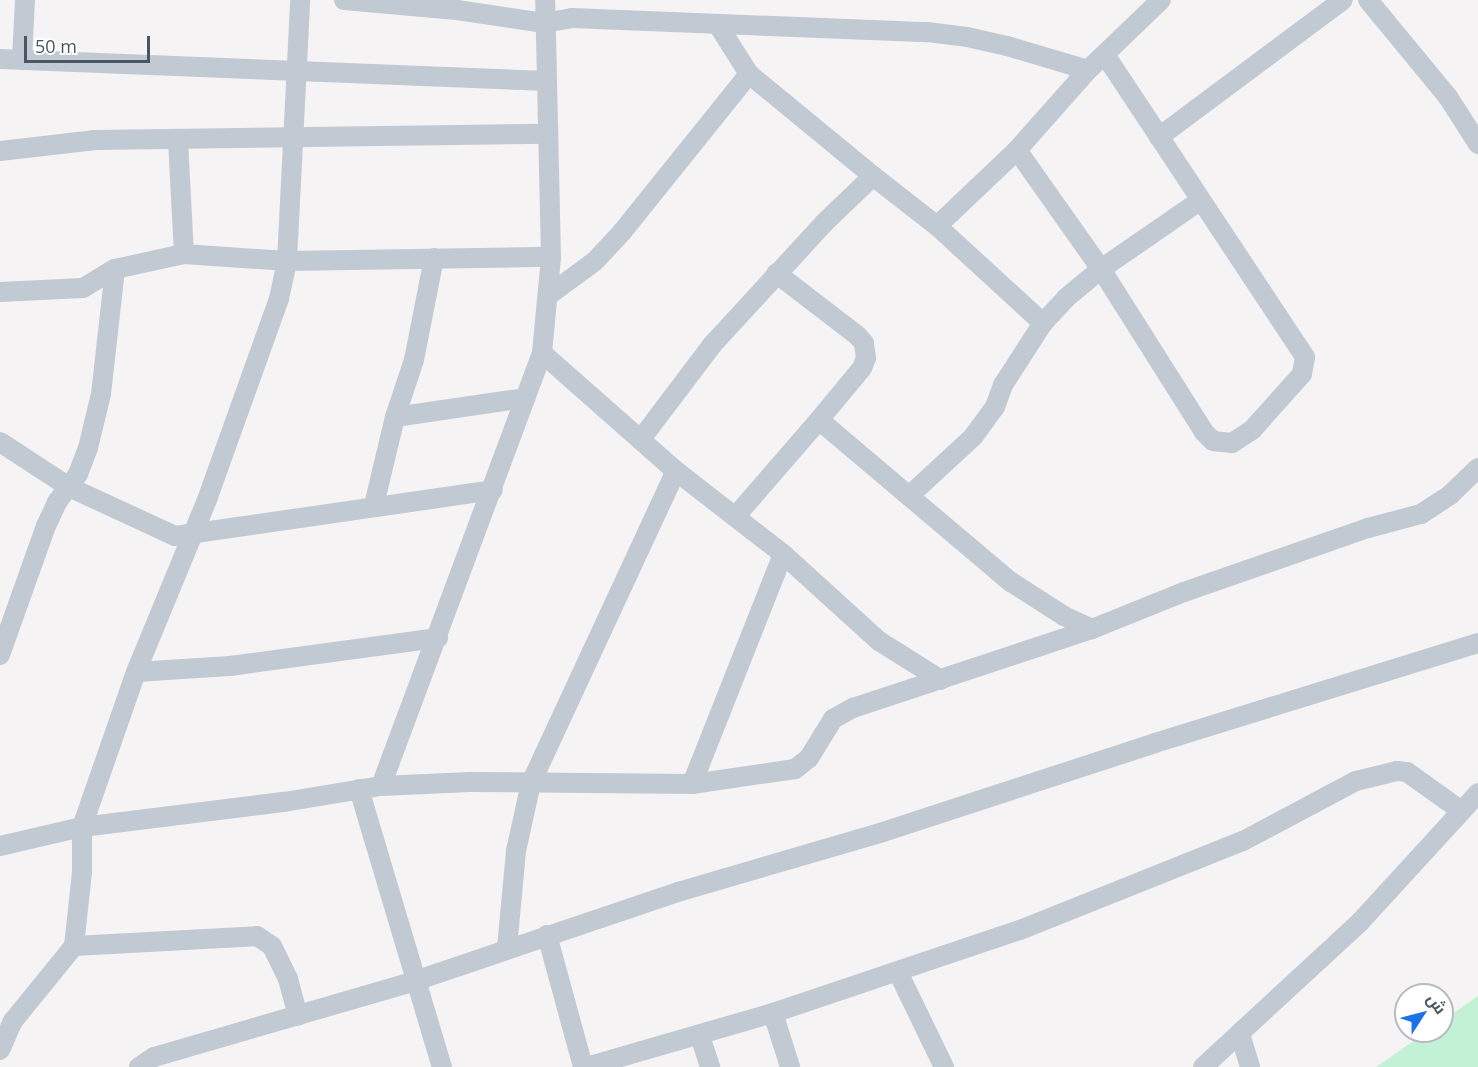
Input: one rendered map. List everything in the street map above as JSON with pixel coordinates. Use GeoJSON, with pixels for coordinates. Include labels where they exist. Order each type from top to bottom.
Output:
{"type":"FeatureCollection","features":[{"type":"Feature","properties":{"kind":"street"},"geometry":{"type":"LineString","coordinates":[[22,59],[25,0]]}},
{"type":"Feature","properties":{"kind":"street"},"geometry":{"type":"LineString","coordinates":[[0,1050],[13,1021],[74,946],[82,872],[82,827],[136,672],[193,534],[276,309],[287,261],[300,0]]}},
{"type":"Feature","properties":{"kind":"street"},"geometry":{"type":"LineString","coordinates":[[344,0],[457,10],[544,23],[572,18],[927,32],[967,37],[1088,70]]}},
{"type":"Feature","properties":{"kind":"street"},"geometry":{"type":"LineString","coordinates":[[381,786],[438,638],[542,353],[551,257],[546,134],[545,0]]}},
{"type":"Feature","properties":{"kind":"street"},"geometry":{"type":"LineString","coordinates":[[937,226],[1017,150],[1088,70],[1161,0]]}},
{"type":"Feature","properties":{"kind":"street"},"geometry":{"type":"LineString","coordinates":[[1159,137],[1343,0]]}},
{"type":"Feature","properties":{"kind":"street"},"geometry":{"type":"LineString","coordinates":[[1368,0],[1448,97],[1478,144]]}},
{"type":"Feature","properties":{"kind":"street"},"geometry":{"type":"LineString","coordinates":[[717,25],[749,74],[937,226],[1043,323]]}},
{"type":"Feature","properties":{"kind":"street"},"geometry":{"type":"LineString","coordinates":[[1017,150],[1101,269],[1204,432],[1213,441],[1223,444],[1232,443],[1252,430],[1302,374],[1305,357],[1105,54]]}},
{"type":"Feature","properties":{"kind":"street"},"geometry":{"type":"LineString","coordinates":[[0,59],[297,69],[429,78],[547,81]]}},
{"type":"Feature","properties":{"kind":"street"},"geometry":{"type":"LineString","coordinates":[[549,295],[595,261],[622,232],[749,74]]}},
{"type":"Feature","properties":{"kind":"street"},"geometry":{"type":"LineString","coordinates":[[0,151],[95,140],[546,134]]}},
{"type":"Feature","properties":{"kind":"street"},"geometry":{"type":"LineString","coordinates":[[178,140],[184,254]]}},
{"type":"Feature","properties":{"kind":"street"},"geometry":{"type":"LineString","coordinates":[[641,439],[712,345],[776,273],[873,176]]}},
{"type":"Feature","properties":{"kind":"street"},"geometry":{"type":"LineString","coordinates":[[909,496],[973,437],[995,407],[1003,385],[1043,323],[1066,298],[1101,269],[1201,200]]}},
{"type":"Feature","properties":{"kind":"street"},"geometry":{"type":"LineString","coordinates":[[0,292],[83,288],[115,269],[184,254],[287,261],[551,257]]}},
{"type":"Feature","properties":{"kind":"street"},"geometry":{"type":"LineString","coordinates":[[374,505],[395,417],[414,360],[434,258]]}},
{"type":"Feature","properties":{"kind":"street"},"geometry":{"type":"LineString","coordinates":[[0,655],[46,526],[78,474],[88,448],[101,394],[115,269]]}},
{"type":"Feature","properties":{"kind":"street"},"geometry":{"type":"LineString","coordinates":[[735,517],[862,368],[866,358],[864,343],[776,273]]}},
{"type":"Feature","properties":{"kind":"street"},"geometry":{"type":"LineString","coordinates":[[542,353],[676,471],[783,554],[879,641],[941,680]]}},
{"type":"Feature","properties":{"kind":"street"},"geometry":{"type":"LineString","coordinates":[[395,417],[526,398]]}},
{"type":"Feature","properties":{"kind":"street"},"geometry":{"type":"LineString","coordinates":[[819,420],[1011,582],[1064,616],[1092,629]]}},
{"type":"Feature","properties":{"kind":"street"},"geometry":{"type":"LineString","coordinates":[[0,442],[69,487],[161,532],[175,536],[374,505],[493,490]]}},
{"type":"Feature","properties":{"kind":"street"},"geometry":{"type":"LineString","coordinates":[[0,846],[82,827],[284,802],[381,786],[470,782],[692,784],[795,769],[808,759],[825,728],[842,713],[1092,629],[1227,577],[1378,525],[1421,514],[1450,495],[1478,468]]}},
{"type":"Feature","properties":{"kind":"street"},"geometry":{"type":"LineString","coordinates":[[507,948],[516,851],[531,783],[676,471]]}},
{"type":"Feature","properties":{"kind":"street"},"geometry":{"type":"LineString","coordinates":[[692,784],[783,554]]}},
{"type":"Feature","properties":{"kind":"street"},"geometry":{"type":"LineString","coordinates":[[136,672],[241,664],[438,638]]}},
{"type":"Feature","properties":{"kind":"street"},"geometry":{"type":"LineString","coordinates":[[151,1064],[415,981],[678,892],[880,833],[1155,743],[1478,643]]}},
{"type":"Feature","properties":{"kind":"street"},"geometry":{"type":"LineString","coordinates":[[547,935],[584,1067],[700,1036],[1020,930],[1243,841],[1356,781],[1397,771],[1407,772],[1461,810]]}},
{"type":"Feature","properties":{"kind":"street"},"geometry":{"type":"LineString","coordinates":[[359,789],[442,1067]]}},
{"type":"Feature","properties":{"kind":"street"},"geometry":{"type":"LineString","coordinates":[[1203,1067],[1360,922],[1478,793]]}},
{"type":"Feature","properties":{"kind":"street"},"geometry":{"type":"LineString","coordinates":[[74,946],[257,936],[272,946],[288,979],[298,1016]]}},
{"type":"Feature","properties":{"kind":"street"},"geometry":{"type":"LineString","coordinates":[[898,972],[944,1067]]}},
{"type":"Feature","properties":{"kind":"street"},"geometry":{"type":"LineString","coordinates":[[773,1013],[790,1067]]}},
{"type":"Feature","properties":{"kind":"street"},"geometry":{"type":"LineString","coordinates":[[1240,1034],[1250,1067]]}},
{"type":"Feature","properties":{"kind":"street"},"geometry":{"type":"LineString","coordinates":[[700,1036],[710,1067]]}},
{"type":"Feature","properties":{"kind":"green space"},"geometry":{"type":"Polygon","coordinates":[[[1478,996],[1478,1067],[1376,1067],[1411,1043],[1454,1043],[1454,1013],[1478,996]]]}}]}
